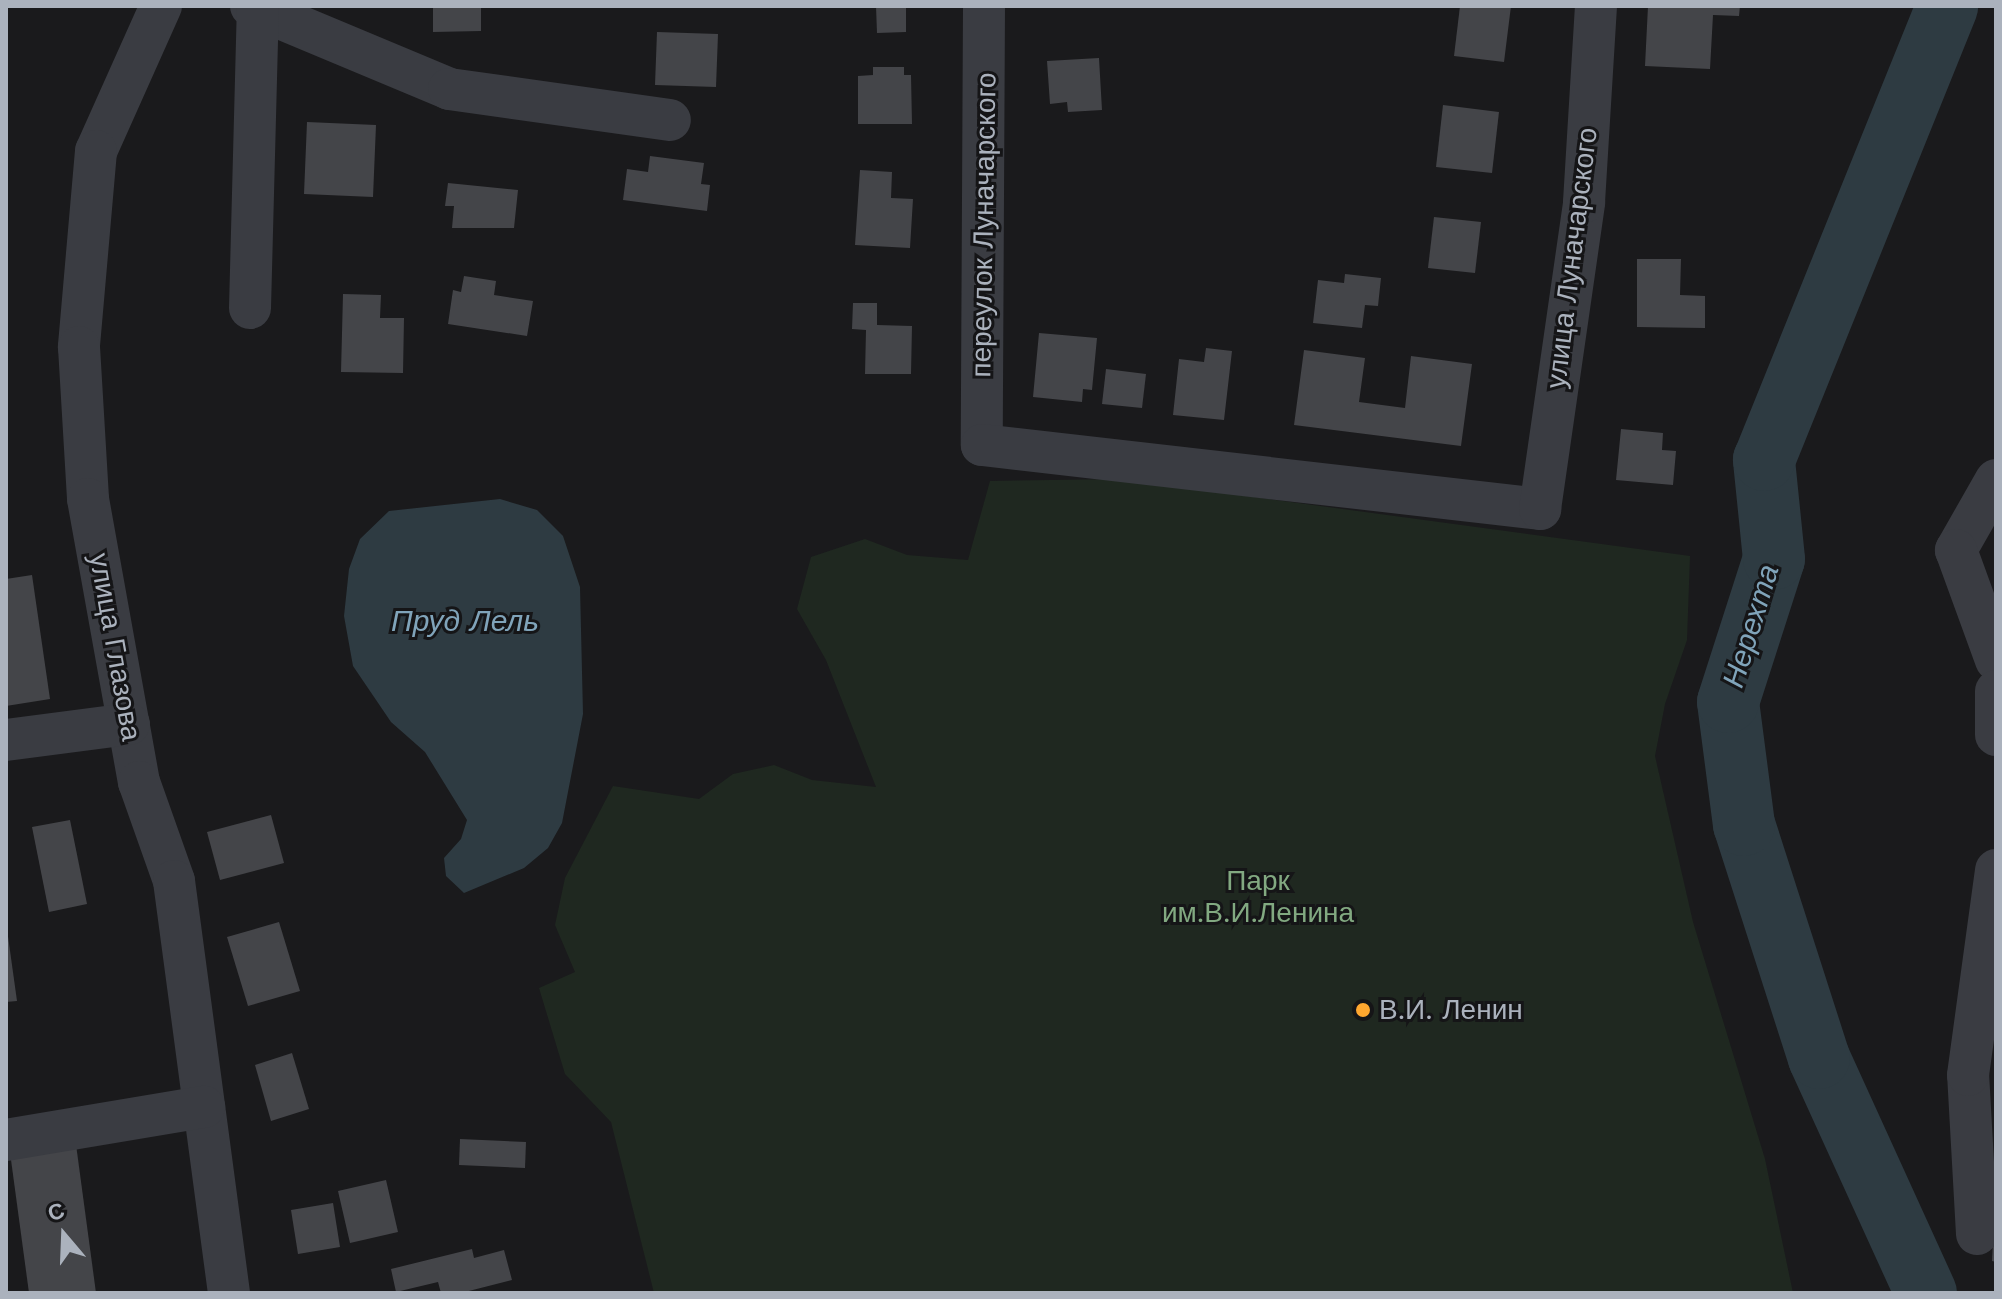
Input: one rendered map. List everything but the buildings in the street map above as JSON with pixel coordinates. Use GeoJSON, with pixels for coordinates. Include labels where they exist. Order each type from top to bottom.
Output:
{"type":"FeatureCollection","features":[{"type":"Feature","properties":{"kind":"street","name":"улица Глазова"},"geometry":{"type":"LineString","coordinates":[[161,6],[96,151],[79,347],[88,499],[139,782],[174,881],[229,1293]]}},
{"type":"Feature","properties":{"kind":"street","name":"переулок Луначарского"},"geometry":{"type":"LineString","coordinates":[[984,6],[982,445],[1540,509]]}},
{"type":"Feature","properties":{"kind":"street","name":"улица Луначарского"},"geometry":{"type":"LineString","coordinates":[[1540,509],[1584,202],[1596,6]]}},
{"type":"Feature","properties":{"kind":"street"},"geometry":{"type":"LineString","coordinates":[[250,308],[255,7],[449,89],[670,120]]}},
{"type":"Feature","properties":{"kind":"street"},"geometry":{"type":"LineString","coordinates":[[1996,480],[1956,550],[1996,660]]}},
{"type":"Feature","properties":{"kind":"street"},"geometry":{"type":"LineString","coordinates":[[1996,691],[1996,735]]}},
{"type":"Feature","properties":{"kind":"street"},"geometry":{"type":"LineString","coordinates":[[6,740],[129,724]]}},
{"type":"Feature","properties":{"kind":"street"},"geometry":{"type":"LineString","coordinates":[[1977,1234],[1968,1075],[1996,870]]}},
{"type":"Feature","properties":{"kind":"street"},"geometry":{"type":"LineString","coordinates":[[6,1140],[204,1107]]}},
{"type":"Feature","properties":{"kind":"green space","name":"Парк им.В.И.Ленина"},"geometry":{"type":"Polygon","coordinates":[[[1121,479],[1690,556],[1687,640],[1665,704],[1655,756],[1693,922],[1765,1159],[1793,1293],[654,1293],[611,1122],[565,1074],[539,988],[575,972],[555,925],[565,878],[613,786],[699,799],[733,774],[774,765],[812,780],[876,787],[826,660],[797,609],[811,557],[865,539],[907,555],[968,560],[990,481],[1121,479]]]}},
{"type":"Feature","properties":{"kind":"water","name":"Пруд Лель"},"geometry":{"type":"Polygon","coordinates":[[[500,499],[537,510],[563,536],[580,587],[583,714],[562,823],[548,848],[524,868],[464,893],[446,876],[444,858],[461,839],[467,820],[425,752],[391,722],[353,666],[344,616],[349,569],[360,539],[389,511],[500,499]]]}},
{"type":"Feature","properties":{"kind":"waterway","name":"Нерехта"},"geometry":{"type":"LineString","coordinates":[[1926,1293],[1819,1058],[1744,825],[1728,702],[1774,559],[1764,460],[1947,6]]}},
{"type":"Feature","properties":{"kind":"place","name":"В.И. Ленин"},"geometry":{"type":"Point","coordinates":[1363,1010]}}]}
